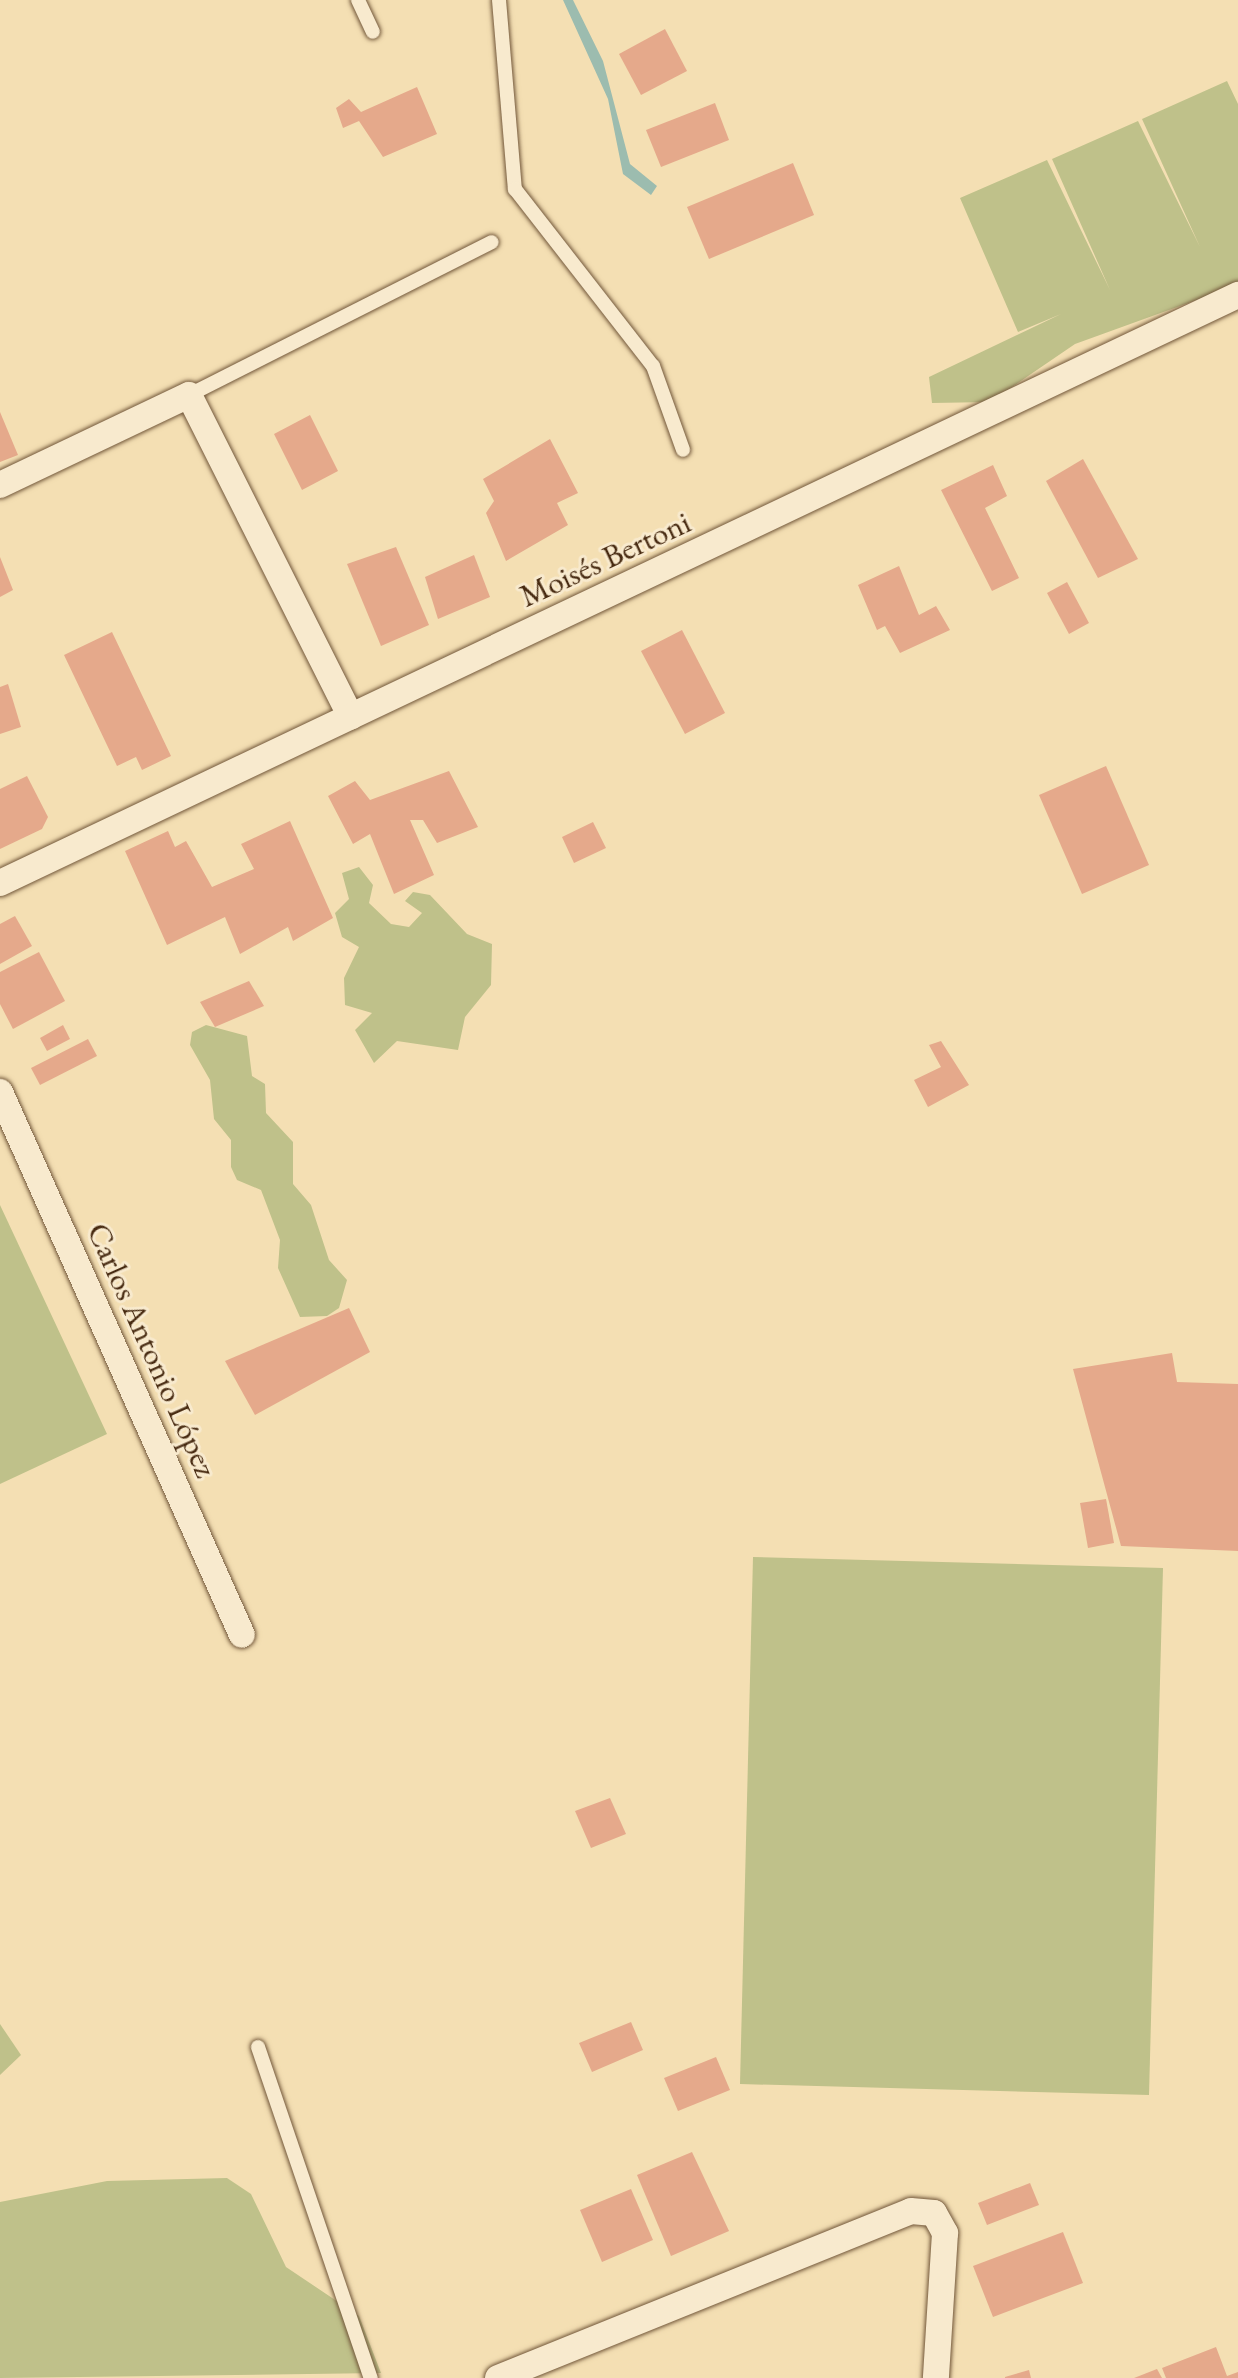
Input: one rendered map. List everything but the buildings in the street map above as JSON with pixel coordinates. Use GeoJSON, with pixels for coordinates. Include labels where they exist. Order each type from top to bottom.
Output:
{"type":"FeatureCollection","features":[{"type":"Feature","properties":{"kind":"street","name":"Moisés Bertoni"},"geometry":{"type":"LineString","coordinates":[[0,883],[1238,295]]}},
{"type":"Feature","properties":{"kind":"street"},"geometry":{"type":"LineString","coordinates":[[0,485],[189,395],[351,717]]}},
{"type":"Feature","properties":{"kind":"street","name":"Carlos Antonio López"},"geometry":{"type":"LineString","coordinates":[[0,1092],[242,1635]]}},
{"type":"Feature","properties":{"kind":"street"},"geometry":{"type":"LineString","coordinates":[[498,2378],[911,2211],[934,2213],[945,2233],[936,2378]]}},
{"type":"Feature","properties":{"kind":"lane"},"geometry":{"type":"LineString","coordinates":[[358,0],[373,32]]}},
{"type":"Feature","properties":{"kind":"lane"},"geometry":{"type":"LineString","coordinates":[[499,0],[515,189],[653,366],[683,450]]}},
{"type":"Feature","properties":{"kind":"lane"},"geometry":{"type":"LineString","coordinates":[[189,395],[492,242]]}},
{"type":"Feature","properties":{"kind":"lane"},"geometry":{"type":"LineString","coordinates":[[258,2047],[371,2378]]}},
{"type":"Feature","properties":{"kind":"green space"},"geometry":{"type":"Polygon","coordinates":[[[1227,81],[1238,104],[1238,285],[1075,344],[990,402],[932,403],[929,377],[1061,314],[1018,332],[960,198],[1047,160],[1110,290],[1052,159],[1138,121],[1200,247],[1142,119],[1227,81]]]}},
{"type":"Feature","properties":{"kind":"green space"},"geometry":{"type":"Polygon","coordinates":[[[359,867],[373,885],[369,903],[391,924],[409,927],[422,913],[405,901],[413,892],[430,895],[467,934],[492,944],[491,985],[465,1017],[458,1050],[397,1041],[374,1063],[355,1030],[372,1013],[345,1005],[344,978],[359,947],[342,937],[335,913],[349,899],[342,873],[359,867]]]}},
{"type":"Feature","properties":{"kind":"green space"},"geometry":{"type":"Polygon","coordinates":[[[206,1025],[247,1036],[252,1076],[265,1084],[266,1113],[293,1142],[293,1184],[311,1205],[329,1260],[347,1280],[339,1308],[327,1316],[300,1317],[278,1268],[280,1240],[261,1190],[237,1180],[231,1167],[231,1140],[214,1119],[210,1080],[190,1045],[192,1032],[206,1025]]]}},
{"type":"Feature","properties":{"kind":"green space"},"geometry":{"type":"Polygon","coordinates":[[[0,1205],[107,1434],[0,1484],[0,1205]]]}},
{"type":"Feature","properties":{"kind":"green space"},"geometry":{"type":"Polygon","coordinates":[[[753,1557],[1163,1568],[1149,2095],[740,2084],[753,1557]]]}},
{"type":"Feature","properties":{"kind":"green space"},"geometry":{"type":"Polygon","coordinates":[[[0,2024],[21,2055],[0,2075],[0,2024]]]}},
{"type":"Feature","properties":{"kind":"green space"},"geometry":{"type":"Polygon","coordinates":[[[227,2178],[251,2194],[286,2267],[359,2316],[381,2373],[0,2378],[0,2202],[107,2181],[227,2178]]]}},
{"type":"Feature","properties":{"kind":"shaded area"},"geometry":{"type":"Polygon","coordinates":[[[563,0],[573,0],[603,61],[630,164],[657,186],[651,195],[623,174],[608,99],[563,0]]]}}]}
